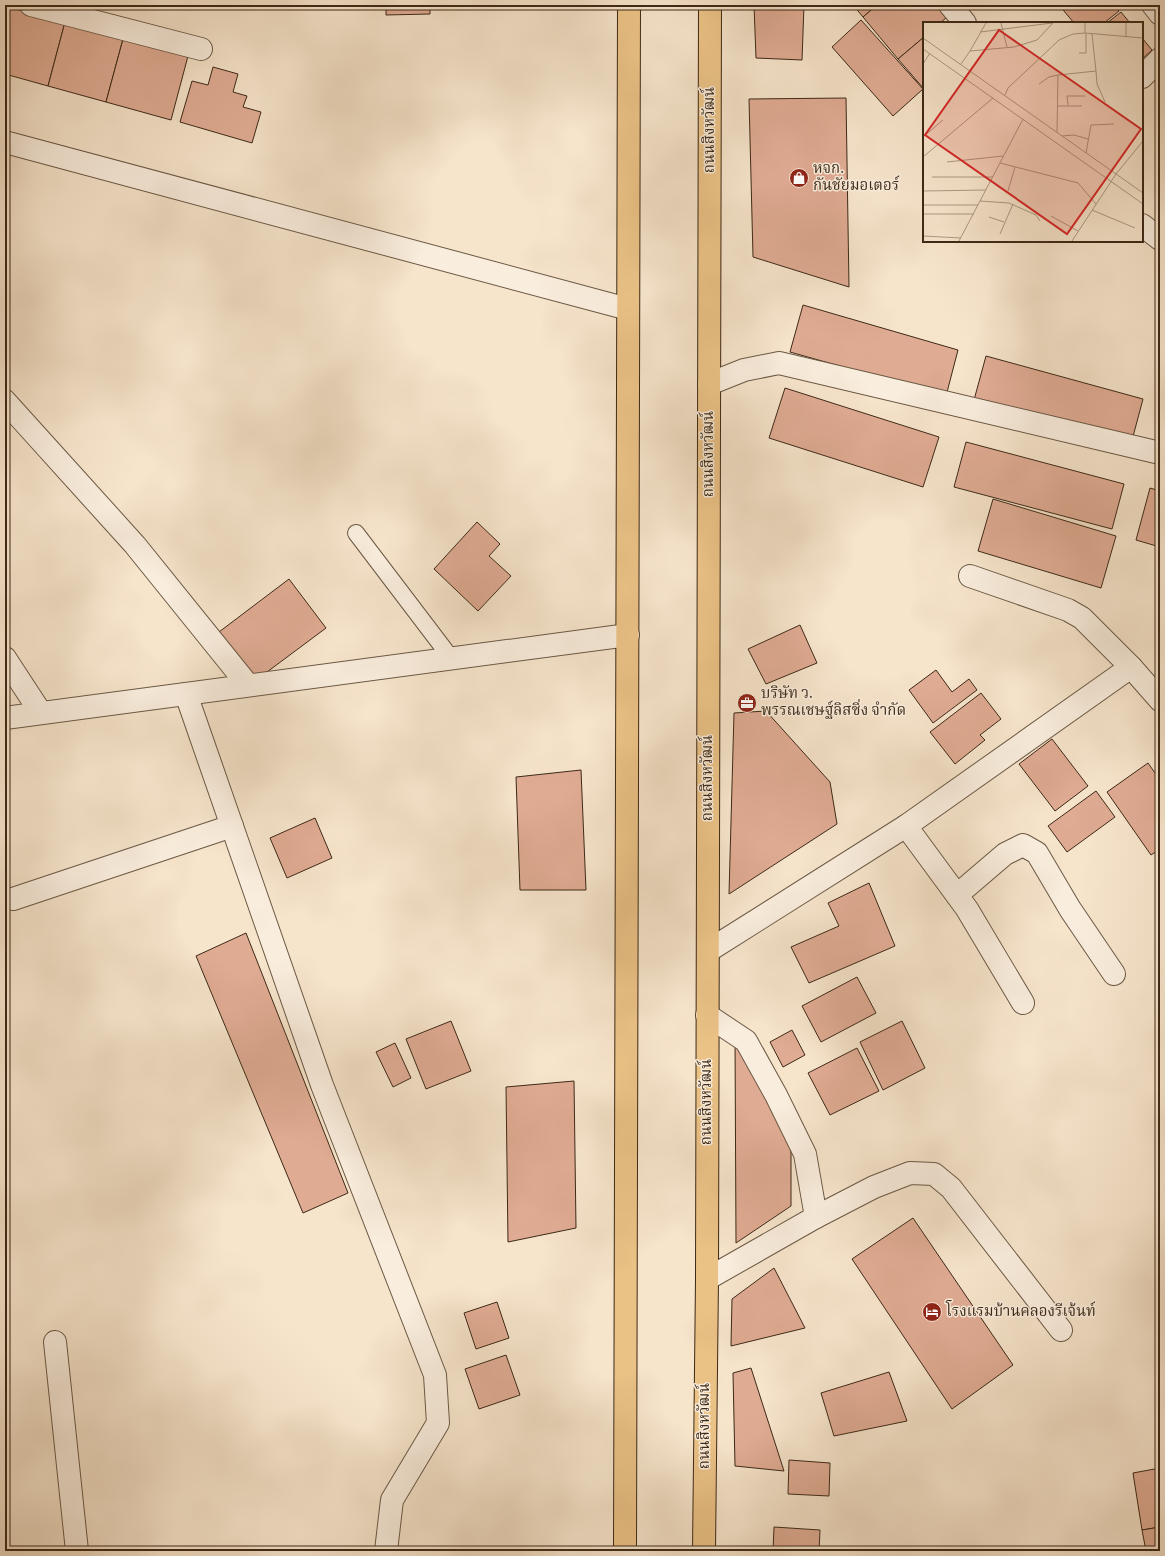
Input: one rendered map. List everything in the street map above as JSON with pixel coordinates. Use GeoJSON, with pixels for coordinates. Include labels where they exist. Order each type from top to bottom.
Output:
{"type":"FeatureCollection","features":[{"type":"Feature","properties":{"kind":"main road"},"geometry":{"type":"LineString","coordinates":[[624,1551],[629,5]]}},
{"type":"Feature","properties":{"kind":"main road","name":"ถนนสิงหวัฒน์"},"geometry":{"type":"LineString","coordinates":[[704,1551],[707,1279],[710,5]]}},
{"type":"Feature","properties":{"kind":"street"},"geometry":{"type":"LineString","coordinates":[[31,5],[201,49]]}},
{"type":"Feature","properties":{"kind":"street"},"geometry":{"type":"LineString","coordinates":[[950,5],[964,22]]}},
{"type":"Feature","properties":{"kind":"street"},"geometry":{"type":"LineString","coordinates":[[1153,5],[1160,14]]}},
{"type":"Feature","properties":{"kind":"street"},"geometry":{"type":"LineString","coordinates":[[1143,77],[1160,59]]}},
{"type":"Feature","properties":{"kind":"street"},"geometry":{"type":"LineString","coordinates":[[5,142],[628,309]]}},
{"type":"Feature","properties":{"kind":"street"},"geometry":{"type":"LineString","coordinates":[[1143,226],[1160,239]]}},
{"type":"Feature","properties":{"kind":"street"},"geometry":{"type":"LineString","coordinates":[[709,384],[744,370],[779,363],[1160,453]]}},
{"type":"Feature","properties":{"kind":"street"},"geometry":{"type":"LineString","coordinates":[[5,401],[135,545],[248,685]]}},
{"type":"Feature","properties":{"kind":"street"},"geometry":{"type":"LineString","coordinates":[[970,576],[1068,610],[1082,618],[1132,667],[1160,700]]}},
{"type":"Feature","properties":{"kind":"street"},"geometry":{"type":"LineString","coordinates":[[5,718],[628,635]]}},
{"type":"Feature","properties":{"kind":"street"},"geometry":{"type":"LineString","coordinates":[[5,658],[41,714]]}},
{"type":"Feature","properties":{"kind":"street"},"geometry":{"type":"LineString","coordinates":[[708,951],[906,826],[1132,667]]}},
{"type":"Feature","properties":{"kind":"street"},"geometry":{"type":"LineString","coordinates":[[186,694],[322,1085],[434,1375],[438,1423],[392,1500],[386,1551]]}},
{"type":"Feature","properties":{"kind":"street"},"geometry":{"type":"LineString","coordinates":[[13,899],[232,826]]}},
{"type":"Feature","properties":{"kind":"street"},"geometry":{"type":"LineString","coordinates":[[906,826],[967,909],[1023,1003]]}},
{"type":"Feature","properties":{"kind":"street"},"geometry":{"type":"LineString","coordinates":[[957,896],[1005,854],[1023,845],[1037,852],[1070,909],[1114,974]]}},
{"type":"Feature","properties":{"kind":"street"},"geometry":{"type":"LineString","coordinates":[[707,1015],[746,1041],[776,1096],[805,1154],[816,1217]]}},
{"type":"Feature","properties":{"kind":"street"},"geometry":{"type":"LineString","coordinates":[[707,1279],[816,1217],[874,1187],[910,1173],[934,1174],[951,1188],[1061,1330]]}},
{"type":"Feature","properties":{"kind":"street"},"geometry":{"type":"LineString","coordinates":[[55,1342],[77,1551]]}},
{"type":"Feature","properties":{"kind":"lane"},"geometry":{"type":"LineString","coordinates":[[356,533],[451,658]]}},
{"type":"Feature","properties":{"kind":"building"},"geometry":{"type":"Polygon","coordinates":[[[386,5],[430,5],[430,14],[386,15],[386,5]]]}},
{"type":"Feature","properties":{"kind":"building"},"geometry":{"type":"Polygon","coordinates":[[[754,5],[804,5],[802,60],[756,58],[754,5]]]}},
{"type":"Feature","properties":{"kind":"building"},"geometry":{"type":"Polygon","coordinates":[[[853,5],[877,5],[863,17],[853,5]]]}},
{"type":"Feature","properties":{"kind":"building"},"geometry":{"type":"Polygon","coordinates":[[[877,5],[948,5],[953,12],[941,22],[923,22],[923,38],[898,59],[863,17],[877,5]]]}},
{"type":"Feature","properties":{"kind":"building"},"geometry":{"type":"Polygon","coordinates":[[[1059,5],[1114,5],[1119,11],[1105,22],[1073,22],[1059,5]]]}},
{"type":"Feature","properties":{"kind":"building"},"geometry":{"type":"Polygon","coordinates":[[[5,6],[65,22],[48,86],[5,74],[5,6]]]}},
{"type":"Feature","properties":{"kind":"building"},"geometry":{"type":"Polygon","coordinates":[[[1121,12],[1129,22],[1108,22],[1121,12]]]}},
{"type":"Feature","properties":{"kind":"building"},"geometry":{"type":"Polygon","coordinates":[[[861,20],[923,89],[893,116],[832,47],[861,20]]]}},
{"type":"Feature","properties":{"kind":"building"},"geometry":{"type":"Polygon","coordinates":[[[65,22],[123,39],[106,102],[48,86],[65,22]]]}},
{"type":"Feature","properties":{"kind":"building"},"geometry":{"type":"Polygon","coordinates":[[[923,38],[923,88],[898,59],[923,38]]]}},
{"type":"Feature","properties":{"kind":"building"},"geometry":{"type":"Polygon","coordinates":[[[123,39],[188,56],[171,120],[106,102],[123,39]]]}},
{"type":"Feature","properties":{"kind":"building"},"geometry":{"type":"Polygon","coordinates":[[[1143,39],[1152,50],[1143,58],[1143,39]]]}},
{"type":"Feature","properties":{"kind":"building"},"geometry":{"type":"Polygon","coordinates":[[[213,67],[238,74],[233,92],[247,96],[243,107],[261,112],[252,143],[180,122],[192,81],[208,85],[213,67]]]}},
{"type":"Feature","properties":{"kind":"building","name":"หจก. กันชัยมอเตอร์"},"geometry":{"type":"Polygon","coordinates":[[[846,98],[849,287],[753,257],[749,99],[846,98]]]}},
{"type":"Feature","properties":{"kind":"building"},"geometry":{"type":"Polygon","coordinates":[[[803,305],[958,350],[946,396],[790,352],[803,305]]]}},
{"type":"Feature","properties":{"kind":"building"},"geometry":{"type":"Polygon","coordinates":[[[986,356],[1143,399],[1131,444],[974,400],[986,356]]]}},
{"type":"Feature","properties":{"kind":"building"},"geometry":{"type":"Polygon","coordinates":[[[785,388],[939,437],[923,487],[769,438],[785,388]]]}},
{"type":"Feature","properties":{"kind":"building"},"geometry":{"type":"Polygon","coordinates":[[[966,442],[1124,484],[1112,529],[954,487],[966,442]]]}},
{"type":"Feature","properties":{"kind":"building"},"geometry":{"type":"Polygon","coordinates":[[[1150,488],[1160,491],[1160,547],[1136,540],[1150,488]]]}},
{"type":"Feature","properties":{"kind":"building"},"geometry":{"type":"Polygon","coordinates":[[[993,499],[1116,536],[1101,588],[978,551],[993,499]]]}},
{"type":"Feature","properties":{"kind":"building"},"geometry":{"type":"Polygon","coordinates":[[[477,522],[500,544],[489,556],[511,576],[478,611],[434,569],[477,522]]]}},
{"type":"Feature","properties":{"kind":"building"},"geometry":{"type":"Polygon","coordinates":[[[289,579],[326,628],[255,681],[219,632],[289,579]]]}},
{"type":"Feature","properties":{"kind":"building"},"geometry":{"type":"Polygon","coordinates":[[[800,625],[817,663],[766,684],[748,649],[800,625]]]}},
{"type":"Feature","properties":{"kind":"building"},"geometry":{"type":"Polygon","coordinates":[[[936,670],[952,692],[969,679],[977,690],[933,723],[909,690],[936,670]]]}},
{"type":"Feature","properties":{"kind":"building"},"geometry":{"type":"Polygon","coordinates":[[[981,693],[1001,719],[980,735],[985,740],[955,764],[930,732],[981,693]]]}},
{"type":"Feature","properties":{"kind":"building"},"geometry":{"type":"Polygon","coordinates":[[[766,711],[830,782],[837,824],[729,894],[734,713],[766,711]]]}},
{"type":"Feature","properties":{"kind":"building"},"geometry":{"type":"Polygon","coordinates":[[[1052,739],[1088,786],[1055,811],[1019,764],[1052,739]]]}},
{"type":"Feature","properties":{"kind":"building"},"geometry":{"type":"Polygon","coordinates":[[[1148,763],[1160,780],[1160,849],[1151,855],[1107,792],[1148,763]]]}},
{"type":"Feature","properties":{"kind":"building"},"geometry":{"type":"Polygon","coordinates":[[[581,770],[586,890],[520,890],[516,777],[581,770]]]}},
{"type":"Feature","properties":{"kind":"building"},"geometry":{"type":"Polygon","coordinates":[[[1096,791],[1115,817],[1067,852],[1048,826],[1096,791]]]}},
{"type":"Feature","properties":{"kind":"building"},"geometry":{"type":"Polygon","coordinates":[[[315,818],[332,858],[287,878],[270,838],[315,818]]]}},
{"type":"Feature","properties":{"kind":"building"},"geometry":{"type":"Polygon","coordinates":[[[869,883],[895,946],[809,983],[791,947],[839,926],[828,903],[869,883]]]}},
{"type":"Feature","properties":{"kind":"building"},"geometry":{"type":"Polygon","coordinates":[[[246,933],[348,1193],[303,1213],[196,956],[246,933]]]}},
{"type":"Feature","properties":{"kind":"building"},"geometry":{"type":"Polygon","coordinates":[[[857,977],[876,1013],[821,1042],[802,1006],[857,977]]]}},
{"type":"Feature","properties":{"kind":"building"},"geometry":{"type":"Polygon","coordinates":[[[451,1021],[471,1071],[426,1089],[406,1039],[451,1021]]]}},
{"type":"Feature","properties":{"kind":"building"},"geometry":{"type":"Polygon","coordinates":[[[902,1021],[925,1068],[883,1090],[860,1042],[902,1021]]]}},
{"type":"Feature","properties":{"kind":"building"},"geometry":{"type":"Polygon","coordinates":[[[792,1030],[805,1055],[783,1067],[770,1042],[792,1030]]]}},
{"type":"Feature","properties":{"kind":"building"},"geometry":{"type":"Polygon","coordinates":[[[735,1038],[791,1127],[791,1206],[736,1243],[735,1038]]]}},
{"type":"Feature","properties":{"kind":"building"},"geometry":{"type":"Polygon","coordinates":[[[395,1043],[411,1078],[393,1087],[376,1052],[395,1043]]]}},
{"type":"Feature","properties":{"kind":"building"},"geometry":{"type":"Polygon","coordinates":[[[857,1048],[879,1091],[830,1115],[808,1073],[857,1048]]]}},
{"type":"Feature","properties":{"kind":"building"},"geometry":{"type":"Polygon","coordinates":[[[574,1081],[576,1228],[508,1242],[506,1087],[574,1081]]]}},
{"type":"Feature","properties":{"kind":"building","name":"โรงแรมบ้านคลองรีเจ้นท์"},"geometry":{"type":"Polygon","coordinates":[[[913,1218],[1013,1365],[952,1409],[852,1259],[913,1218]]]}},
{"type":"Feature","properties":{"kind":"building"},"geometry":{"type":"Polygon","coordinates":[[[774,1268],[805,1328],[731,1346],[732,1299],[774,1268]]]}},
{"type":"Feature","properties":{"kind":"building"},"geometry":{"type":"Polygon","coordinates":[[[497,1302],[509,1338],[476,1349],[464,1313],[497,1302]]]}},
{"type":"Feature","properties":{"kind":"building"},"geometry":{"type":"Polygon","coordinates":[[[506,1355],[520,1395],[479,1409],[465,1369],[506,1355]]]}},
{"type":"Feature","properties":{"kind":"building"},"geometry":{"type":"Polygon","coordinates":[[[751,1368],[784,1471],[735,1466],[733,1373],[751,1368]]]}},
{"type":"Feature","properties":{"kind":"building"},"geometry":{"type":"Polygon","coordinates":[[[889,1372],[907,1421],[834,1436],[821,1393],[889,1372]]]}},
{"type":"Feature","properties":{"kind":"building"},"geometry":{"type":"Polygon","coordinates":[[[789,1460],[830,1463],[829,1496],[788,1494],[789,1460]]]}},
{"type":"Feature","properties":{"kind":"building"},"geometry":{"type":"Polygon","coordinates":[[[1160,1468],[1160,1527],[1142,1530],[1133,1473],[1160,1468]]]}},
{"type":"Feature","properties":{"kind":"building"},"geometry":{"type":"Polygon","coordinates":[[[774,1527],[820,1530],[819,1551],[773,1551],[774,1527]]]}},
{"type":"Feature","properties":{"kind":"building"},"geometry":{"type":"Polygon","coordinates":[[[1160,1527],[1160,1551],[1146,1551],[1142,1530],[1160,1527]]]}},
{"type":"Feature","properties":{"kind":"place","name":"หจก. กันชัยมอเตอร์"},"geometry":{"type":"Point","coordinates":[799,178]}},
{"type":"Feature","properties":{"kind":"place","name":"บริษัท ว. พรรณเชษฐ์ลิสซิ่ง จำกัด"},"geometry":{"type":"Point","coordinates":[747,703]}},
{"type":"Feature","properties":{"kind":"place","name":"โรงแรมบ้านคลองรีเจ้นท์"},"geometry":{"type":"Point","coordinates":[932,1312]}}]}
